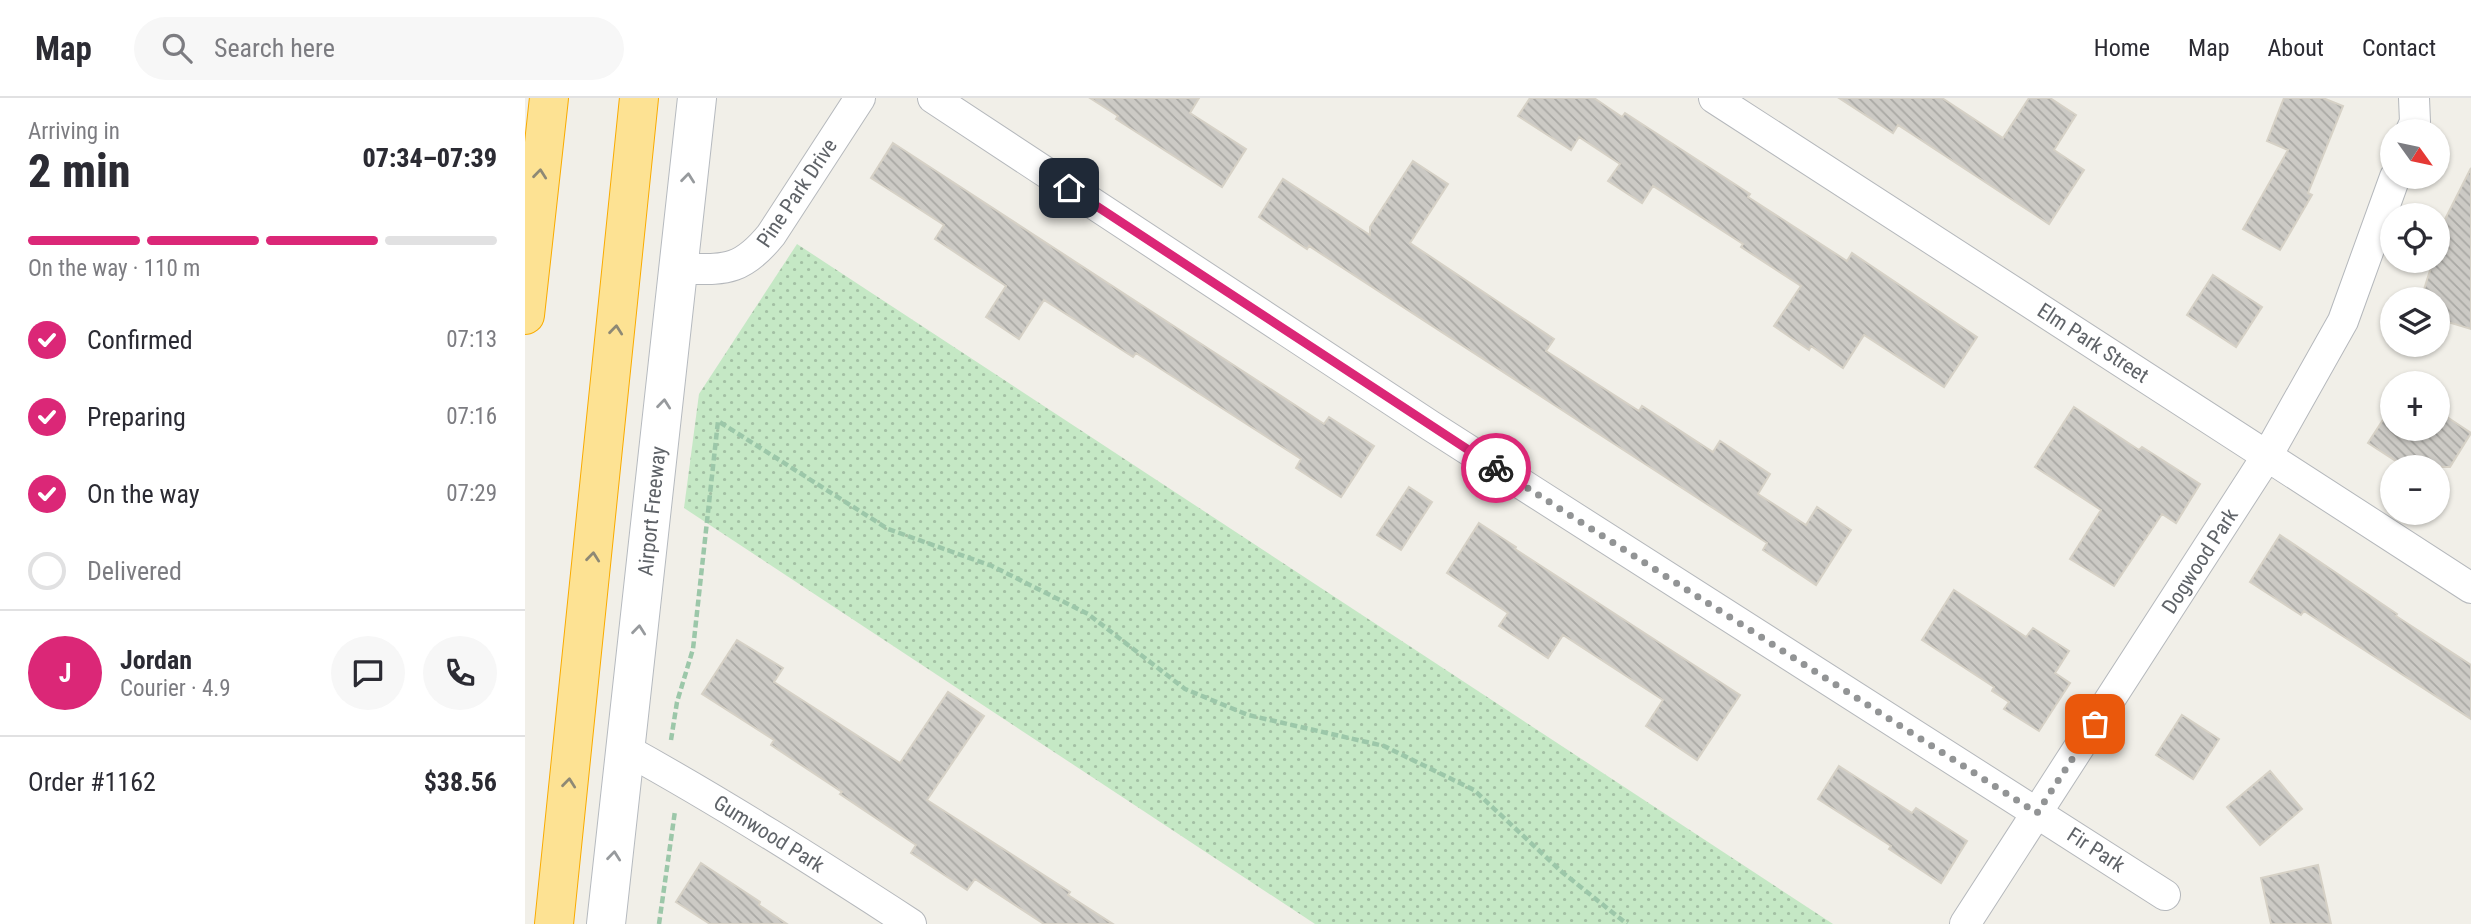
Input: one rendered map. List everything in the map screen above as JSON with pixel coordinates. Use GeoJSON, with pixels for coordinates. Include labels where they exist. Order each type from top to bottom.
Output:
{"type":"FeatureCollection","features":[{"type":"Feature","properties":{"kind":"highway"},"geometry":{"type":"LineString","coordinates":[[525,315],[549,98]]}},
{"type":"Feature","properties":{"kind":"highway"},"geometry":{"type":"LineString","coordinates":[[554,924],[639,98]]}},
{"type":"Feature","properties":{"kind":"main road","name":"Airport Freeway"},"geometry":{"type":"LineString","coordinates":[[606,924],[697,98]]}},
{"type":"Feature","properties":{"kind":"street","name":"Pine Park Drive"},"geometry":{"type":"LineString","coordinates":[[678,269],[728,268],[757,253],[860,98]]}},
{"type":"Feature","properties":{"kind":"street","name":"Fir Park"},"geometry":{"type":"LineString","coordinates":[[933,98],[1431,426],[2165,895]]}},
{"type":"Feature","properties":{"kind":"street","name":"Elm Park Street"},"geometry":{"type":"LineString","coordinates":[[1714,98],[2471,588]]}},
{"type":"Feature","properties":{"kind":"street"},"geometry":{"type":"LineString","coordinates":[[2414,98],[2414,119]]}},
{"type":"Feature","properties":{"kind":"street","name":"Dogwood Park"},"geometry":{"type":"LineString","coordinates":[[1965,924],[2267,456],[2343,321],[2391,189]]}},
{"type":"Feature","properties":{"kind":"street","name":"Gumwood Park"},"geometry":{"type":"LineString","coordinates":[[625,749],[791,846],[911,924]]}},
{"type":"Feature","properties":{"kind":"path"},"geometry":{"type":"LineString","coordinates":[[659,924],[672,823],[679,797],[671,737],[677,702],[693,649],[718,421],[888,529],[992,566],[1088,614],[1185,689],[1248,715],[1384,746],[1474,790],[1562,872],[1627,924]]}},
{"type":"Feature","properties":{"kind":"green space"},"geometry":{"type":"Polygon","coordinates":[[[797,244],[1833,924],[1315,924],[684,508],[699,394],[797,244]]]}},
{"type":"Feature","properties":{"kind":"building"},"geometry":{"type":"Polygon","coordinates":[[[1090,98],[1199,98],[1190,113],[1246,149],[1222,187],[1116,119],[1118,116],[1090,98]]]}},
{"type":"Feature","properties":{"kind":"building"},"geometry":{"type":"Polygon","coordinates":[[[1530,98],[1594,98],[1622,117],[1625,113],[1847,261],[1852,253],[1977,337],[1944,387],[1864,335],[1843,368],[1811,346],[1809,350],[1774,326],[1801,286],[1741,247],[1743,244],[1653,186],[1642,203],[1608,181],[1620,164],[1579,137],[1571,150],[1518,116],[1530,98]]]}},
{"type":"Feature","properties":{"kind":"building"},"geometry":{"type":"Polygon","coordinates":[[[1839,98],[1942,98],[2003,138],[2029,98],[2050,98],[2076,115],[2054,150],[2084,170],[2049,224],[1898,125],[1893,133],[1839,98]]]}},
{"type":"Feature","properties":{"kind":"building"},"geometry":{"type":"Polygon","coordinates":[[[2284,98],[2323,98],[2343,106],[2308,193],[2312,195],[2280,250],[2243,229],[2288,150],[2267,141],[2284,98]]]}},
{"type":"Feature","properties":{"kind":"building"},"geometry":{"type":"Polygon","coordinates":[[[893,143],[1324,424],[1329,417],[1374,446],[1341,497],[1296,468],[1301,459],[1136,353],[1133,357],[1044,300],[1019,339],[986,317],[1006,286],[935,239],[944,225],[871,178],[893,143]]]}},
{"type":"Feature","properties":{"kind":"building"},"geometry":{"type":"Polygon","coordinates":[[[1413,161],[1448,184],[1410,243],[1554,339],[1546,351],[1639,411],[1642,406],[1713,452],[1720,441],[1770,474],[1758,494],[1806,525],[1817,507],[1851,530],[1816,585],[1763,550],[1767,543],[1309,246],[1307,249],[1259,217],[1283,179],[1370,235],[1370,227],[1413,161]]]}},
{"type":"Feature","properties":{"kind":"building"},"geometry":{"type":"Polygon","coordinates":[[[2471,168],[2471,329],[2450,323],[2450,287],[2425,287],[2429,273],[2450,273],[2450,209],[2471,168]]]}},
{"type":"Feature","properties":{"kind":"building"},"geometry":{"type":"Polygon","coordinates":[[[2213,275],[2262,307],[2236,347],[2187,315],[2213,275]]]}},
{"type":"Feature","properties":{"kind":"building"},"geometry":{"type":"Polygon","coordinates":[[[2074,407],[2139,450],[2142,447],[2200,484],[2176,523],[2162,514],[2114,586],[2070,559],[2101,510],[2035,467],[2074,407]]]}},
{"type":"Feature","properties":{"kind":"building"},"geometry":{"type":"Polygon","coordinates":[[[2450,419],[2471,433],[2450,467],[2450,455],[2386,455],[2368,443],[2380,424],[2380,441],[2450,441],[2450,419]]]}},
{"type":"Feature","properties":{"kind":"building"},"geometry":{"type":"Polygon","coordinates":[[[1409,487],[1432,502],[1401,550],[1377,535],[1409,487]]]}},
{"type":"Feature","properties":{"kind":"building"},"geometry":{"type":"Polygon","coordinates":[[[1479,523],[1740,695],[1697,760],[1646,726],[1663,700],[1563,635],[1548,658],[1499,626],[1508,613],[1447,573],[1479,523]]]}},
{"type":"Feature","properties":{"kind":"building"},"geometry":{"type":"Polygon","coordinates":[[[2280,535],[2471,665],[2471,719],[2304,611],[2301,615],[2250,582],[2280,535]]]}},
{"type":"Feature","properties":{"kind":"building"},"geometry":{"type":"Polygon","coordinates":[[[1954,590],[2026,637],[2033,628],[2069,651],[2055,673],[2070,683],[2039,731],[2004,709],[2009,702],[1992,691],[1994,687],[1922,640],[1954,590]]]}},
{"type":"Feature","properties":{"kind":"building"},"geometry":{"type":"Polygon","coordinates":[[[737,640],[783,668],[774,682],[900,763],[948,692],[984,716],[927,800],[1070,892],[1068,895],[1113,924],[1044,924],[975,879],[967,890],[911,853],[916,845],[771,745],[774,740],[702,694],[737,640]]]}},
{"type":"Feature","properties":{"kind":"building"},"geometry":{"type":"Polygon","coordinates":[[[2182,715],[2219,739],[2193,779],[2156,755],[2182,715]]]}},
{"type":"Feature","properties":{"kind":"building"},"geometry":{"type":"Polygon","coordinates":[[[1839,766],[1912,813],[1916,808],[1967,841],[1941,883],[1889,849],[1891,846],[1818,799],[1839,766]]]}},
{"type":"Feature","properties":{"kind":"building"},"geometry":{"type":"Polygon","coordinates":[[[2270,771],[2302,809],[2260,845],[2227,807],[2270,771]]]}},
{"type":"Feature","properties":{"kind":"building"},"geometry":{"type":"Polygon","coordinates":[[[701,863],[760,902],[759,905],[787,924],[710,924],[676,902],[701,863]]]}},
{"type":"Feature","properties":{"kind":"building"},"geometry":{"type":"Polygon","coordinates":[[[2318,865],[2331,924],[2271,924],[2261,878],[2318,865]]]}},
{"type":"Feature","properties":{"kind":"way so far"},"geometry":{"type":"LineString","coordinates":[[1496,468],[2037,813],[2095,724]]}},
{"type":"Feature","properties":{"kind":"route"},"geometry":{"type":"LineString","coordinates":[[1069,188],[1496,468]]}}]}
